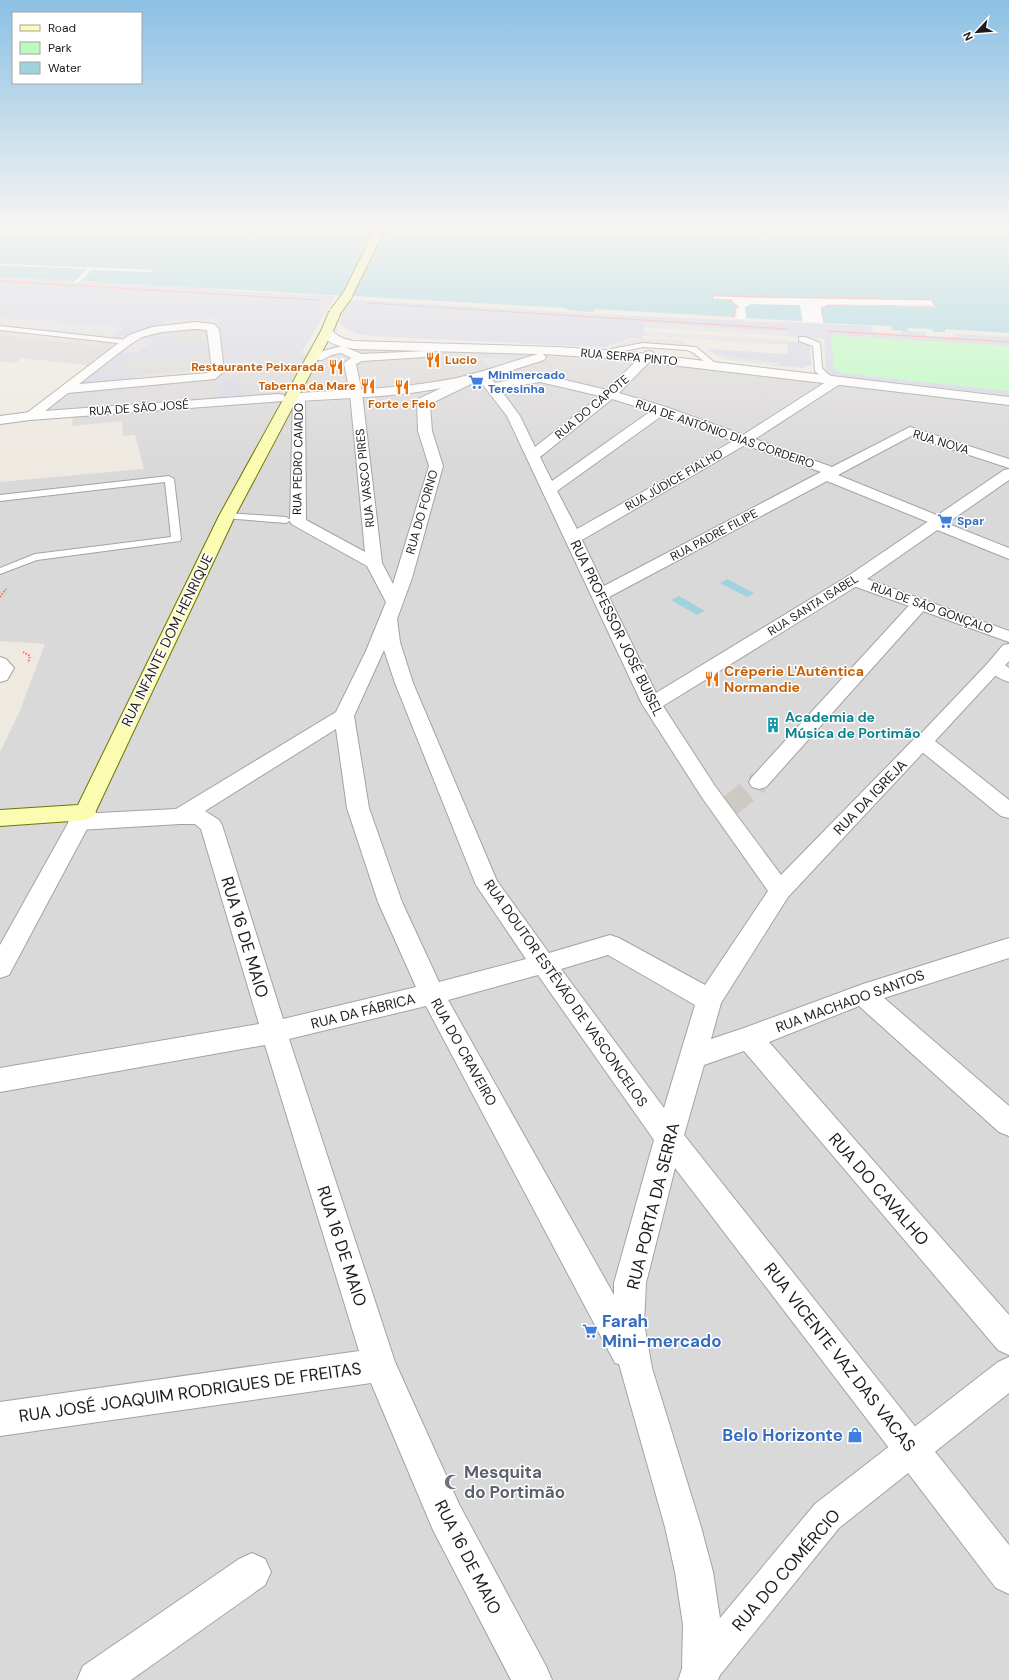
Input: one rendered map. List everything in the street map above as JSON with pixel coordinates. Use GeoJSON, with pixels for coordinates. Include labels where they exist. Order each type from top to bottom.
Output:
{"type":"FeatureCollection","features":[{"type":"Feature","properties":{"kind":"main road","name":"RUA INFANTE DOM HENRIQUE"},"geometry":{"type":"LineString","coordinates":[[82,817],[227,516],[314,359],[341,305]]}},
{"type":"Feature","properties":{"kind":"main road"},"geometry":{"type":"LineString","coordinates":[[0,818],[82,817]]}},
{"type":"Feature","properties":{"kind":"street"},"geometry":{"type":"LineString","coordinates":[[337,312],[335,324],[344,332],[358,336],[391,341]]}},
{"type":"Feature","properties":{"kind":"street"},"geometry":{"type":"LineString","coordinates":[[30,416],[65,389],[127,342],[137,335],[152,331],[210,326],[213,329],[218,371],[216,374],[205,377],[65,389]]}},
{"type":"Feature","properties":{"kind":"street"},"geometry":{"type":"LineString","coordinates":[[327,331],[328,336],[343,343]]}},
{"type":"Feature","properties":{"kind":"street"},"geometry":{"type":"LineString","coordinates":[[314,359],[325,348],[343,343],[361,340],[391,341]]}},
{"type":"Feature","properties":{"kind":"street","name":"RUA SERPA PINTO"},"geometry":{"type":"LineString","coordinates":[[391,341],[614,351],[836,382],[1009,401]]}},
{"type":"Feature","properties":{"kind":"street","name":"RUA SERPA PINTO"},"geometry":{"type":"LineString","coordinates":[[343,343],[373,346],[648,356],[769,369],[836,382]]}},
{"type":"Feature","properties":{"kind":"street"},"geometry":{"type":"LineString","coordinates":[[468,350],[476,346],[489,345]]}},
{"type":"Feature","properties":{"kind":"street"},"geometry":{"type":"LineString","coordinates":[[508,346],[528,352],[530,357],[515,364]]}},
{"type":"Feature","properties":{"kind":"street","name":"RUA PROFESSOR JOSÉ BUISEL"},"geometry":{"type":"LineString","coordinates":[[468,350],[482,374],[513,416],[652,704],[726,809],[780,891]]}},
{"type":"Feature","properties":{"kind":"street"},"geometry":{"type":"LineString","coordinates":[[355,361],[356,393],[440,385],[554,353],[564,352]]}},
{"type":"Feature","properties":{"kind":"street"},"geometry":{"type":"LineString","coordinates":[[314,359],[355,361],[425,354]]}},
{"type":"Feature","properties":{"kind":"street","name":"RUA DO CAPOTE"},"geometry":{"type":"LineString","coordinates":[[532,456],[610,394],[648,356]]}},
{"type":"Feature","properties":{"kind":"street","name":"RUA DE ANTÓNIO DIAS CORDEIRO"},"geometry":{"type":"LineString","coordinates":[[482,374],[540,378],[610,394],[661,410],[744,440],[830,474],[1009,554]]}},
{"type":"Feature","properties":{"kind":"street","name":"RUA DO FORNO"},"geometry":{"type":"LineString","coordinates":[[391,611],[404,578],[436,466],[425,431],[424,402],[482,374]]}},
{"type":"Feature","properties":{"kind":"street","name":"RUA JÚDICE FIALHO"},"geometry":{"type":"LineString","coordinates":[[573,538],[744,440],[836,382]]}},
{"type":"Feature","properties":{"kind":"street","name":"RUA PEDRO CAIADO"},"geometry":{"type":"LineString","coordinates":[[292,521],[299,396],[356,393]]}},
{"type":"Feature","properties":{"kind":"street","name":"RUA VASCO PIRES"},"geometry":{"type":"LineString","coordinates":[[356,393],[374,563]]}},
{"type":"Feature","properties":{"kind":"street","name":"RUA DE SÃO JOSÉ"},"geometry":{"type":"LineString","coordinates":[[0,420],[30,416],[279,398]]}},
{"type":"Feature","properties":{"kind":"street"},"geometry":{"type":"LineString","coordinates":[[548,491],[661,410]]}},
{"type":"Feature","properties":{"kind":"street","name":"RUA NOVA"},"geometry":{"type":"LineString","coordinates":[[830,474],[910,431],[1009,464]]}},
{"type":"Feature","properties":{"kind":"street","name":"RUA SANTA ISABEL"},"geometry":{"type":"LineString","coordinates":[[652,704],[854,580],[1009,472]]}},
{"type":"Feature","properties":{"kind":"street","name":"RUA PADRE FILIPE"},"geometry":{"type":"LineString","coordinates":[[600,595],[830,474]]}},
{"type":"Feature","properties":{"kind":"street"},"geometry":{"type":"LineString","coordinates":[[180,816],[344,716],[375,651],[391,611],[374,563],[292,521]]}},
{"type":"Feature","properties":{"kind":"street","name":"RUA DE SÃO GONÇALO"},"geometry":{"type":"LineString","coordinates":[[854,580],[1009,637]]}},
{"type":"Feature","properties":{"kind":"street"},"geometry":{"type":"LineString","coordinates":[[759,782],[920,604]]}},
{"type":"Feature","properties":{"kind":"street","name":"RUA DOUTOR ESTÊVÃO DE VASCONCELOS"},"geometry":{"type":"LineString","coordinates":[[391,611],[391,642],[404,683],[487,885],[669,1138]]}},
{"type":"Feature","properties":{"kind":"street","name":"RUA DA IGREJA"},"geometry":{"type":"LineString","coordinates":[[780,891],[922,742],[1002,671],[1009,649]]}},
{"type":"Feature","properties":{"kind":"street"},"geometry":{"type":"LineString","coordinates":[[0,663],[5,668],[0,676]]}},
{"type":"Feature","properties":{"kind":"street","name":"RUA DO CRAVEIRO"},"geometry":{"type":"LineString","coordinates":[[344,716],[358,808],[390,902],[432,994],[636,1368]]}},
{"type":"Feature","properties":{"kind":"street"},"geometry":{"type":"LineString","coordinates":[[922,742],[1009,811]]}},
{"type":"Feature","properties":{"kind":"street","name":"RUA 16 DE MAIO"},"geometry":{"type":"LineString","coordinates":[[82,817],[200,817],[211,825],[274,1032],[380,1364],[446,1517],[532,1680]]}},
{"type":"Feature","properties":{"kind":"street","name":"RUA INFANTE DOM HENRIQUE"},"geometry":{"type":"LineString","coordinates":[[0,968],[82,817]]}},
{"type":"Feature","properties":{"kind":"street","name":"RUA PORTA DA SERRA"},"geometry":{"type":"LineString","coordinates":[[700,1674],[702,1625],[694,1572],[683,1527],[636,1368],[628,1323],[630,1284],[669,1138],[709,1000],[780,891]]}},
{"type":"Feature","properties":{"kind":"street","name":"RUA DA FÁBRICA"},"geometry":{"type":"LineString","coordinates":[[0,1080],[274,1032],[432,994],[610,945],[709,1000]]}},
{"type":"Feature","properties":{"kind":"street","name":"RUA MACHADO SANTOS"},"geometry":{"type":"LineString","coordinates":[[692,1057],[749,1038],[863,994],[1009,948]]}},
{"type":"Feature","properties":{"kind":"street"},"geometry":{"type":"LineString","coordinates":[[863,994],[1006,1117]]}},
{"type":"Feature","properties":{"kind":"street","name":"RUA DO CAVALHO"},"geometry":{"type":"LineString","coordinates":[[749,1038],[1009,1339]]}},
{"type":"Feature","properties":{"kind":"street","name":"RUA VICENTE VAZ DAS VACAS"},"geometry":{"type":"LineString","coordinates":[[669,1138],[1009,1576]]}},
{"type":"Feature","properties":{"kind":"street","name":"RUA JOSÉ JOAQUIM RODRIGUES DE FREITAS"},"geometry":{"type":"LineString","coordinates":[[0,1419],[380,1364]]}},
{"type":"Feature","properties":{"kind":"street","name":"RUA DO COMÉRCIO"},"geometry":{"type":"LineString","coordinates":[[700,1674],[827,1516],[1009,1373]]}},
{"type":"Feature","properties":{"kind":"street"},"geometry":{"type":"LineString","coordinates":[[97,1680],[252,1572]]}},
{"type":"Feature","properties":{"kind":"lane"},"geometry":{"type":"LineString","coordinates":[[0,328],[127,342]]}},
{"type":"Feature","properties":{"kind":"lane"},"geometry":{"type":"LineString","coordinates":[[802,339],[815,343],[818,369],[826,377],[836,382]]}},
{"type":"Feature","properties":{"kind":"lane"},"geometry":{"type":"LineString","coordinates":[[614,351],[643,345],[687,348],[693,349],[710,362]]}},
{"type":"Feature","properties":{"kind":"lane"},"geometry":{"type":"LineString","coordinates":[[0,498],[169,479],[176,539],[36,557],[1,571]]}},
{"type":"Feature","properties":{"kind":"lane"},"geometry":{"type":"LineString","coordinates":[[227,516],[292,521]]}},
{"type":"Feature","properties":{"kind":"path"},"geometry":{"type":"LineString","coordinates":[[402,305],[791,329]]}},
{"type":"Feature","properties":{"kind":"path"},"geometry":{"type":"LineString","coordinates":[[734,317],[736,308],[739,307],[737,305]]}},
{"type":"Feature","properties":{"kind":"path"},"geometry":{"type":"LineString","coordinates":[[824,323],[821,308],[827,305]]}},
{"type":"Feature","properties":{"kind":"path"},"geometry":{"type":"LineString","coordinates":[[871,305],[936,305]]}},
{"type":"Feature","properties":{"kind":"path"},"geometry":{"type":"LineString","coordinates":[[822,331],[1009,342]]}},
{"type":"Feature","properties":{"kind":"shaded area"},"geometry":{"type":"Polygon","coordinates":[[[0,305],[218,305],[219,323],[211,326],[217,361],[318,352],[338,344],[361,340],[593,350],[731,364],[1009,401],[1009,1680],[0,1680],[0,752],[19,713],[45,644],[0,641],[0,482],[144,469],[135,435],[123,436],[122,421],[72,426],[73,413],[30,416],[86,373],[86,365],[22,358],[15,363],[0,361],[0,305]]]}},
{"type":"Feature","properties":{"kind":"shaded area"},"geometry":{"type":"Polygon","coordinates":[[[0,305],[329,305],[301,354],[217,361],[216,352],[123,361],[123,376],[135,376],[135,383],[65,389],[116,351],[137,353],[155,340],[133,338],[171,329],[172,347],[214,344],[210,326],[219,323],[218,317],[165,321],[161,326],[143,329],[120,337],[113,336],[124,327],[0,317],[0,305]]]}},
{"type":"Feature","properties":{"kind":"shaded area"},"geometry":{"type":"Polygon","coordinates":[[[345,305],[451,305],[608,315],[872,326],[874,330],[870,332],[902,334],[901,331],[925,332],[927,336],[955,337],[954,334],[1009,337],[1009,346],[831,335],[834,369],[841,373],[1009,391],[1009,396],[831,375],[826,371],[824,339],[788,336],[787,332],[646,323],[642,338],[630,338],[606,347],[597,347],[371,336],[346,329],[340,324],[345,305]]]}},
{"type":"Feature","properties":{"kind":"shaded area"},"geometry":{"type":"Polygon","coordinates":[[[0,317],[125,327],[98,346],[0,335],[0,317]]]}},
{"type":"Feature","properties":{"kind":"shaded area"},"geometry":{"type":"Polygon","coordinates":[[[218,317],[219,323],[210,326],[161,326],[165,321],[218,317]]]}},
{"type":"Feature","properties":{"kind":"shaded area"},"geometry":{"type":"Polygon","coordinates":[[[646,323],[787,332],[787,336],[645,328],[646,323]]]}},
{"type":"Feature","properties":{"kind":"shaded area"},"geometry":{"type":"Polygon","coordinates":[[[644,331],[787,340],[788,345],[642,336],[644,331]]]}},
{"type":"Feature","properties":{"kind":"shaded area"},"geometry":{"type":"Polygon","coordinates":[[[133,338],[156,340],[137,353],[116,351],[133,338]]]}},
{"type":"Feature","properties":{"kind":"shaded area"},"geometry":{"type":"Polygon","coordinates":[[[637,338],[682,340],[687,345],[641,343],[620,349],[613,345],[637,338]]]}},
{"type":"Feature","properties":{"kind":"shaded area"},"geometry":{"type":"Polygon","coordinates":[[[787,341],[802,342],[810,346],[811,365],[803,368],[781,366],[777,363],[717,355],[708,349],[788,354],[787,341]]]}},
{"type":"Feature","properties":{"kind":"shaded area"},"geometry":{"type":"Polygon","coordinates":[[[477,353],[524,356],[515,360],[480,357],[477,353]]]}},
{"type":"Feature","properties":{"kind":"shaded area"},"geometry":{"type":"Polygon","coordinates":[[[717,355],[777,363],[783,367],[723,359],[717,355]]]}},
{"type":"Feature","properties":{"kind":"shaded area"},"geometry":{"type":"Polygon","coordinates":[[[480,357],[515,360],[496,367],[488,366],[480,357]]]}},
{"type":"Feature","properties":{"kind":"shaded area"},"geometry":{"type":"Polygon","coordinates":[[[209,369],[211,376],[135,383],[135,376],[209,369]]]}},
{"type":"Feature","properties":{"kind":"shaded area"},"geometry":{"type":"Polygon","coordinates":[[[236,379],[242,398],[220,398],[219,380],[236,379]]]}},
{"type":"Feature","properties":{"kind":"green space"},"geometry":{"type":"Polygon","coordinates":[[[831,335],[1009,346],[1009,391],[841,373],[834,369],[831,335]]]}},
{"type":"Feature","properties":{"kind":"water"},"geometry":{"type":"Polygon","coordinates":[[[520,305],[737,305],[739,307],[736,308],[734,317],[595,309],[593,312],[567,310],[567,308],[520,305]]]}},
{"type":"Feature","properties":{"kind":"water"},"geometry":{"type":"Polygon","coordinates":[[[748,305],[800,305],[802,321],[745,318],[745,307],[748,305]]]}},
{"type":"Feature","properties":{"kind":"water"},"geometry":{"type":"Polygon","coordinates":[[[827,305],[1009,305],[1009,333],[945,329],[945,332],[934,332],[932,329],[907,328],[908,331],[893,330],[891,326],[824,323],[821,308],[827,305]]]}},
{"type":"Feature","properties":{"kind":"water"},"geometry":{"type":"Polygon","coordinates":[[[727,579],[754,593],[747,597],[720,583],[727,579]]]}},
{"type":"Feature","properties":{"kind":"water"},"geometry":{"type":"Polygon","coordinates":[[[679,596],[705,611],[697,615],[671,600],[679,596]]]}},
{"type":"Feature","properties":{"kind":"pier"},"geometry":{"type":"Polygon","coordinates":[[[738,305],[748,305],[745,307],[746,319],[737,319],[736,308],[739,306],[738,305]]]}},
{"type":"Feature","properties":{"kind":"pier"},"geometry":{"type":"Polygon","coordinates":[[[800,305],[827,305],[821,308],[824,323],[803,322],[800,305]]]}},
{"type":"Feature","properties":{"kind":"pier"},"geometry":{"type":"Polygon","coordinates":[[[850,305],[935,305],[936,307],[850,305]]]}},
{"type":"Feature","properties":{"kind":"tunnel"},"geometry":{"type":"LineString","coordinates":[[730,806],[759,782]]}},
{"type":"Feature","properties":{"kind":"place","name":"Lucio"},"geometry":{"type":"Point","coordinates":[433,360]}},
{"type":"Feature","properties":{"kind":"place","name":"Restaurante Peixarada"},"geometry":{"type":"Point","coordinates":[336,367]}},
{"type":"Feature","properties":{"kind":"place","name":"Minimercado Teresinha"},"geometry":{"type":"Point","coordinates":[476,382]}},
{"type":"Feature","properties":{"kind":"place","name":"Taberna da Mare"},"geometry":{"type":"Point","coordinates":[368,386]}},
{"type":"Feature","properties":{"kind":"place","name":"Forte e Feio"},"geometry":{"type":"Point","coordinates":[402,387]}},
{"type":"Feature","properties":{"kind":"place","name":"Spar"},"geometry":{"type":"Point","coordinates":[945,521]}},
{"type":"Feature","properties":{"kind":"place","name":"Crêperie L'Autêntica Normandie"},"geometry":{"type":"Point","coordinates":[712,679]}},
{"type":"Feature","properties":{"kind":"place","name":"Academia de Música de Portimão"},"geometry":{"type":"Point","coordinates":[773,725]}},
{"type":"Feature","properties":{"kind":"place","name":"Farah Mini-mercado"},"geometry":{"type":"Point","coordinates":[590,1331]}},
{"type":"Feature","properties":{"kind":"place","name":"Belo Horizonte"},"geometry":{"type":"Point","coordinates":[855,1435]}},
{"type":"Feature","properties":{"kind":"place","name":"Mesquita do Portimão"},"geometry":{"type":"Point","coordinates":[452,1482]}}]}
